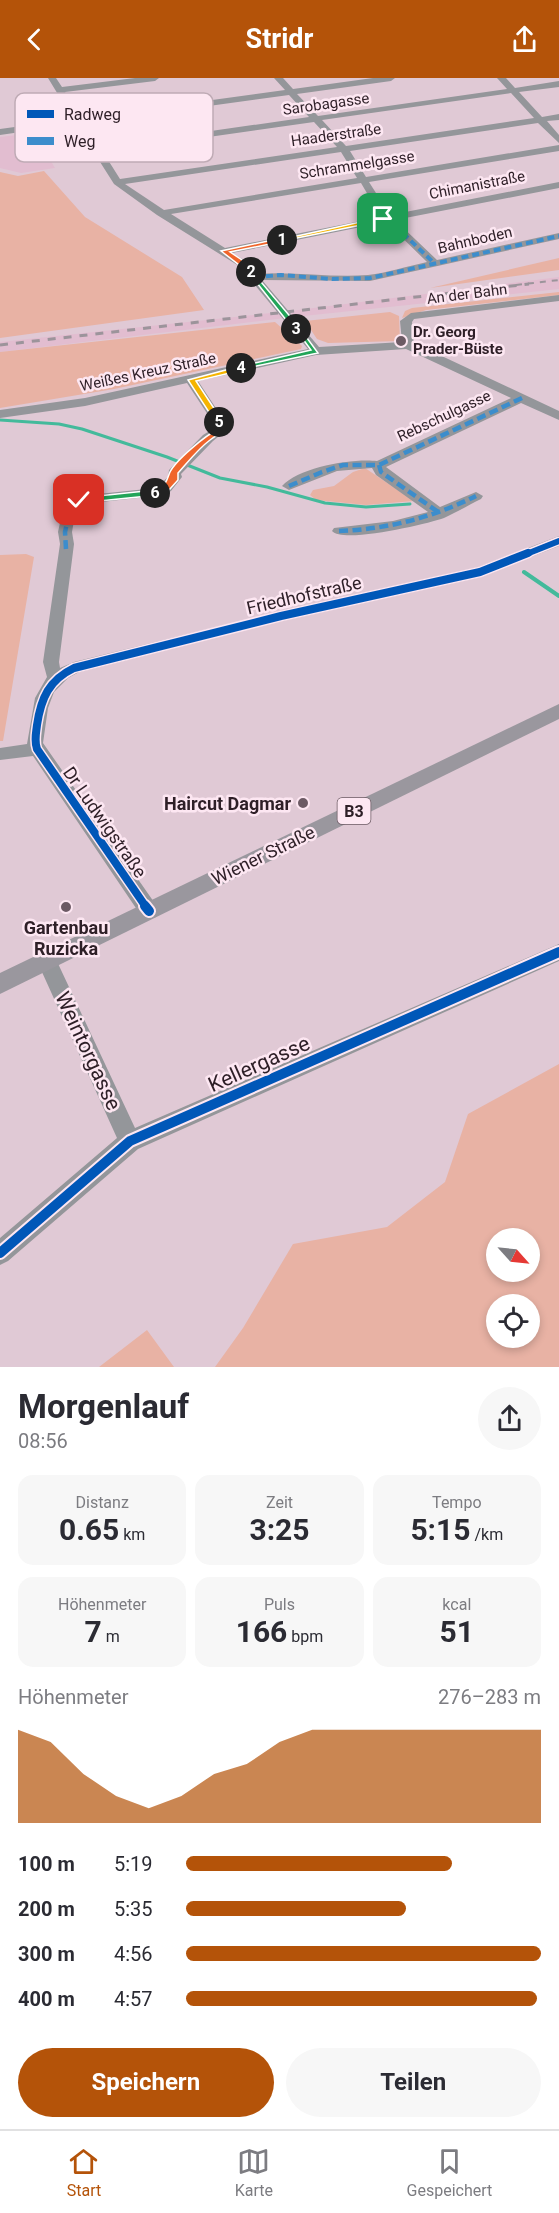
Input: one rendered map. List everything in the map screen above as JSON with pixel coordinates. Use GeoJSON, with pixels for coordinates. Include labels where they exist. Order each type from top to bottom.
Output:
{"type":"FeatureCollection","features":[{"type":"Feature","properties":{"kind":"main road","name":"Wiener Straße"},"geometry":{"type":"LineString","coordinates":[[0,984],[559,711]]}},
{"type":"Feature","properties":{"kind":"street"},"geometry":{"type":"LineString","coordinates":[[52,78],[61,93]]}},
{"type":"Feature","properties":{"kind":"street"},"geometry":{"type":"LineString","coordinates":[[59,90],[155,78]]}},
{"type":"Feature","properties":{"kind":"street"},"geometry":{"type":"LineString","coordinates":[[278,78],[344,149],[387,218],[435,264]]}},
{"type":"Feature","properties":{"kind":"street"},"geometry":{"type":"LineString","coordinates":[[213,102],[391,78]]}},
{"type":"Feature","properties":{"kind":"street"},"geometry":{"type":"LineString","coordinates":[[501,78],[559,140]]}},
{"type":"Feature","properties":{"kind":"street","name":"Sarobagasse"},"geometry":{"type":"LineString","coordinates":[[213,134],[559,84]]}},
{"type":"Feature","properties":{"kind":"street","name":"Haaderstraße"},"geometry":{"type":"LineString","coordinates":[[117,182],[559,117]]}},
{"type":"Feature","properties":{"kind":"street"},"geometry":{"type":"LineString","coordinates":[[0,132],[15,130]]}},
{"type":"Feature","properties":{"kind":"street","name":"Schrammelgasse"},"geometry":{"type":"LineString","coordinates":[[161,213],[559,148]]}},
{"type":"Feature","properties":{"kind":"street"},"geometry":{"type":"LineString","coordinates":[[104,162],[117,182],[161,213],[243,264],[316,351]]}},
{"type":"Feature","properties":{"kind":"street","name":"Chimanistraße"},"geometry":{"type":"LineString","coordinates":[[224,251],[559,184]]}},
{"type":"Feature","properties":{"kind":"street","name":"Bahnboden"},"geometry":{"type":"LineString","coordinates":[[255,277],[281,275],[358,279],[559,236]]}},
{"type":"Feature","properties":{"kind":"street","name":"An der Bahn"},"geometry":{"type":"LineString","coordinates":[[408,345],[406,321],[411,316],[559,298]]}},
{"type":"Feature","properties":{"kind":"street"},"geometry":{"type":"LineString","coordinates":[[408,345],[559,416]]}},
{"type":"Feature","properties":{"kind":"street","name":"Weißes Kreuz Straße"},"geometry":{"type":"LineString","coordinates":[[0,414],[85,402],[316,351],[408,345]]}},
{"type":"Feature","properties":{"kind":"street"},"geometry":{"type":"LineString","coordinates":[[0,754],[37,749],[36,735],[43,701],[47,687],[55,677],[51,662],[67,544],[65,532],[69,507],[79,500],[163,495],[175,477],[174,473],[208,438],[223,428],[192,380]]}},
{"type":"Feature","properties":{"kind":"street","name":"Rebschulgasse"},"geometry":{"type":"LineString","coordinates":[[289,486],[346,463],[361,462],[379,465],[522,398]]}},
{"type":"Feature","properties":{"kind":"street"},"geometry":{"type":"LineString","coordinates":[[379,465],[381,472],[441,514]]}},
{"type":"Feature","properties":{"kind":"street"},"geometry":{"type":"LineString","coordinates":[[339,531],[363,531],[423,520],[441,514],[476,496]]}},
{"type":"Feature","properties":{"kind":"street","name":"Friedhofstraße"},"geometry":{"type":"LineString","coordinates":[[55,677],[74,668],[236,626],[480,572],[559,541]]}},
{"type":"Feature","properties":{"kind":"street","name":"Dr Ludwigstraße"},"geometry":{"type":"LineString","coordinates":[[37,749],[149,911]]}},
{"type":"Feature","properties":{"kind":"street","name":"Kellergasse"},"geometry":{"type":"LineString","coordinates":[[0,1252],[130,1141],[559,951]]}},
{"type":"Feature","properties":{"kind":"street","name":"Weintorgasse"},"geometry":{"type":"LineString","coordinates":[[47,961],[130,1141]]}},
{"type":"Feature","properties":{"kind":"shaded area"},"geometry":{"type":"Polygon","coordinates":[[[15,135],[15,162],[51,162],[55,168],[21,173],[0,168],[0,137],[15,135]]]}},
{"type":"Feature","properties":{"kind":"shaded area"},"geometry":{"type":"Polygon","coordinates":[[[44,171],[85,217],[182,277],[204,310],[0,338],[0,172],[18,176],[44,171]]]}},
{"type":"Feature","properties":{"kind":"shaded area"},"geometry":{"type":"Polygon","coordinates":[[[559,258],[559,270],[430,288],[559,258]]]}},
{"type":"Feature","properties":{"kind":"shaded area"},"geometry":{"type":"Polygon","coordinates":[[[559,277],[559,289],[294,317],[0,352],[0,342],[290,311],[559,277]]]}},
{"type":"Feature","properties":{"kind":"shaded area"},"geometry":{"type":"Polygon","coordinates":[[[559,292],[559,295],[426,310],[402,318],[405,311],[412,308],[559,292]]]}},
{"type":"Feature","properties":{"kind":"shaded area"},"geometry":{"type":"Polygon","coordinates":[[[390,312],[399,316],[400,341],[328,343],[317,339],[305,321],[390,312]]]}},
{"type":"Feature","properties":{"kind":"shaded area"},"geometry":{"type":"Polygon","coordinates":[[[275,322],[302,346],[301,349],[114,389],[0,408],[0,352],[275,322]]]}},
{"type":"Feature","properties":{"kind":"shaded area"},"geometry":{"type":"Polygon","coordinates":[[[365,468],[414,501],[366,505],[316,500],[310,495],[313,490],[334,486],[353,472],[365,468]]]}},
{"type":"Feature","properties":{"kind":"shaded area"},"geometry":{"type":"Polygon","coordinates":[[[26,554],[34,557],[3,741],[0,741],[0,555],[26,554]]]}},
{"type":"Feature","properties":{"kind":"shaded area"},"geometry":{"type":"Polygon","coordinates":[[[559,1064],[559,1367],[215,1367],[243,1328],[293,1244],[387,1227],[445,1182],[468,1114],[559,1064]]]}},
{"type":"Feature","properties":{"kind":"shaded area"},"geometry":{"type":"Polygon","coordinates":[[[147,1330],[174,1367],[99,1367],[147,1330]]]}},
{"type":"Feature","properties":{"kind":"waterway"},"geometry":{"type":"LineString","coordinates":[[0,420],[59,424],[82,429],[167,457],[220,478],[267,487],[325,503],[366,507],[410,504]]}},
{"type":"Feature","properties":{"kind":"waterway"},"geometry":{"type":"LineString","coordinates":[[524,572],[559,596]]}},
{"type":"Feature","properties":{"kind":"railway"},"geometry":{"type":"LineString","coordinates":[[516,285],[559,280]]}},
{"type":"Feature","properties":{"kind":"railway"},"geometry":{"type":"LineString","coordinates":[[0,345],[529,284]]}},
{"type":"Feature","properties":{"kind":"marked path"},"geometry":{"type":"LineString","coordinates":[[387,218],[435,264]]}},
{"type":"Feature","properties":{"kind":"marked path"},"geometry":{"type":"LineString","coordinates":[[255,277],[281,275],[332,279],[370,278],[559,236]]}},
{"type":"Feature","properties":{"kind":"marked path"},"geometry":{"type":"LineString","coordinates":[[66,549],[65,532],[71,505],[79,500],[159,492],[166,488],[175,477],[174,473],[208,438],[223,428],[191,380]]}},
{"type":"Feature","properties":{"kind":"marked path"},"geometry":{"type":"LineString","coordinates":[[289,486],[343,465],[379,465],[522,398]]}},
{"type":"Feature","properties":{"kind":"marked path"},"geometry":{"type":"LineString","coordinates":[[379,465],[381,472],[441,514]]}},
{"type":"Feature","properties":{"kind":"marked path"},"geometry":{"type":"LineString","coordinates":[[339,531],[393,526],[410,522],[476,496]]}},
{"type":"Feature","properties":{"kind":"cycle path"},"geometry":{"type":"LineString","coordinates":[[149,911],[37,749],[35,743],[40,708],[47,689],[54,681],[74,668],[281,616],[480,572],[559,541]]}},
{"type":"Feature","properties":{"kind":"cycle path"},"geometry":{"type":"LineString","coordinates":[[0,1253],[130,1141],[559,952]]}},
{"type":"Feature","properties":{"kind":"place","name":"Dr. Georg Prader-Büste"},"geometry":{"type":"Point","coordinates":[401,341]}},
{"type":"Feature","properties":{"kind":"place","name":"Haircut Dagmar"},"geometry":{"type":"Point","coordinates":[303,803]}},
{"type":"Feature","properties":{"kind":"place","name":"Gartenbau Ruzicka"},"geometry":{"type":"Point","coordinates":[66,907]}},
{"type":"Feature","properties":{"kind":"route"},"geometry":{"type":"LineString","coordinates":[[79,500],[159,492],[171,483],[175,477],[174,473],[208,438],[223,428],[192,380],[316,351],[248,268],[224,251],[383,219]]}}]}
